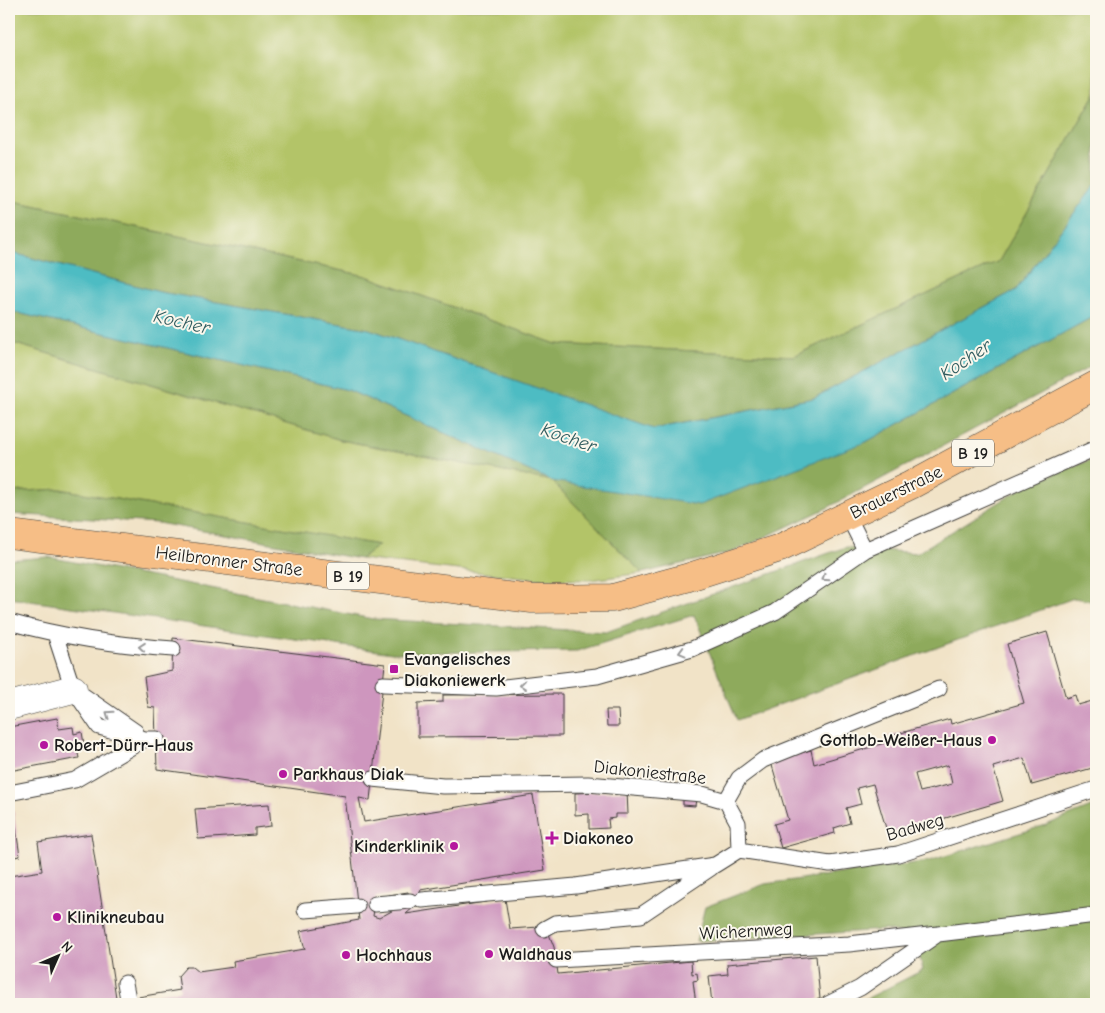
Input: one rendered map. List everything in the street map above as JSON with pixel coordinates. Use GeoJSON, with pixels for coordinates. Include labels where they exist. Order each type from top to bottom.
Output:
{"type":"FeatureCollection","features":[{"type":"Feature","properties":{"kind":"main road","name":"Brauerstraße"},"geometry":{"type":"LineString","coordinates":[[686,578],[780,548],[848,516],[967,456],[1096,385]]}},
{"type":"Feature","properties":{"kind":"main road","name":"Heilbronner Straße"},"geometry":{"type":"LineString","coordinates":[[9,534],[532,599],[612,598],[686,578]]}},
{"type":"Feature","properties":{"kind":"street"},"geometry":{"type":"LineString","coordinates":[[9,706],[73,689]]}},
{"type":"Feature","properties":{"kind":"lane"},"geometry":{"type":"LineString","coordinates":[[383,684],[496,688],[597,676],[692,649],[775,612],[865,550],[1096,448]]}},
{"type":"Feature","properties":{"kind":"lane"},"geometry":{"type":"LineString","coordinates":[[848,516],[865,550]]}},
{"type":"Feature","properties":{"kind":"lane"},"geometry":{"type":"LineString","coordinates":[[9,622],[55,634],[112,644],[173,650]]}},
{"type":"Feature","properties":{"kind":"lane"},"geometry":{"type":"LineString","coordinates":[[9,793],[75,780],[151,739],[99,727],[73,689],[55,634]]}},
{"type":"Feature","properties":{"kind":"lane"},"geometry":{"type":"LineString","coordinates":[[726,800],[739,778],[763,760],[939,689]]}},
{"type":"Feature","properties":{"kind":"lane","name":"Diakoniestraße"},"geometry":{"type":"LineString","coordinates":[[373,779],[443,786],[588,784],[702,794],[726,800],[738,823],[739,850]]}},
{"type":"Feature","properties":{"kind":"lane","name":"Badweg"},"geometry":{"type":"LineString","coordinates":[[739,850],[830,864],[898,854],[1096,789]]}},
{"type":"Feature","properties":{"kind":"lane"},"geometry":{"type":"LineString","coordinates":[[544,929],[555,923],[641,915],[739,850]]}},
{"type":"Feature","properties":{"kind":"lane"},"geometry":{"type":"LineString","coordinates":[[375,904],[576,886],[715,866]]}},
{"type":"Feature","properties":{"kind":"lane"},"geometry":{"type":"LineString","coordinates":[[305,910],[357,906]]}},
{"type":"Feature","properties":{"kind":"lane","name":"Wichernweg"},"geometry":{"type":"LineString","coordinates":[[556,960],[849,944],[1096,915]]}},
{"type":"Feature","properties":{"kind":"lane","name":"Wichernweg"},"geometry":{"type":"LineString","coordinates":[[828,1004],[860,988],[938,934]]}},
{"type":"Feature","properties":{"kind":"lane"},"geometry":{"type":"LineString","coordinates":[[125,983],[129,1004]]}},
{"type":"Feature","properties":{"kind":"green space"},"geometry":{"type":"Polygon","coordinates":[[[9,9],[1096,9],[1096,93],[999,261],[794,356],[556,344],[366,276],[9,200],[9,9]]]}},
{"type":"Feature","properties":{"kind":"green space"},"geometry":{"type":"Polygon","coordinates":[[[1096,93],[1096,184],[1016,290],[814,398],[653,429],[369,329],[160,292],[9,252],[9,200],[366,276],[556,344],[794,356],[999,261],[1096,93]]]}},
{"type":"Feature","properties":{"kind":"green space"},"geometry":{"type":"Polygon","coordinates":[[[9,311],[348,390],[552,481],[341,440],[9,342],[9,311]]]}},
{"type":"Feature","properties":{"kind":"green space"},"geometry":{"type":"Polygon","coordinates":[[[1096,315],[1096,364],[827,508],[733,552],[642,573],[552,481],[866,442],[1096,315]]]}},
{"type":"Feature","properties":{"kind":"green space"},"geometry":{"type":"Polygon","coordinates":[[[9,342],[341,440],[552,481],[642,573],[590,580],[540,579],[360,559],[378,545],[60,489],[9,492],[9,342]]]}},
{"type":"Feature","properties":{"kind":"green space"},"geometry":{"type":"Polygon","coordinates":[[[1096,458],[1096,602],[1074,598],[737,720],[694,615],[577,651],[392,653],[9,598],[9,560],[48,557],[373,619],[606,632],[846,547],[917,553],[1029,484],[1096,458]]]}},
{"type":"Feature","properties":{"kind":"green space"},"geometry":{"type":"Polygon","coordinates":[[[60,489],[379,545],[360,559],[158,523],[9,514],[9,492],[60,489]]]}},
{"type":"Feature","properties":{"kind":"green space"},"geometry":{"type":"Polygon","coordinates":[[[1096,805],[1096,1004],[856,1004],[923,970],[915,937],[886,930],[696,941],[705,907],[765,884],[929,861],[1046,825],[1096,805]]]}},
{"type":"Feature","properties":{"kind":"water","name":"Kocher"},"geometry":{"type":"Polygon","coordinates":[[[1096,184],[1096,315],[866,442],[699,505],[552,481],[348,390],[9,311],[9,252],[160,292],[369,329],[654,429],[814,398],[1016,290],[1096,184]]]}},
{"type":"Feature","properties":{"kind":"building","name":"Gottlob-Weißer-Haus"},"geometry":{"type":"Polygon","coordinates":[[[1047,632],[1066,698],[1075,695],[1078,705],[1096,700],[1096,723],[1094,723],[1096,767],[1032,785],[1024,758],[993,767],[1003,801],[888,835],[873,784],[857,788],[861,804],[846,808],[850,823],[834,828],[835,833],[781,848],[774,824],[788,820],[771,762],[811,750],[814,764],[888,742],[887,737],[950,719],[951,724],[1024,703],[1007,644],[1047,632]],[[948,765],[915,774],[920,792],[952,784],[948,765]]]}},
{"type":"Feature","properties":{"kind":"building"},"geometry":{"type":"Polygon","coordinates":[[[173,638],[385,664],[370,800],[359,798],[364,822],[533,795],[545,870],[420,890],[422,900],[406,914],[505,899],[510,929],[539,927],[549,934],[554,947],[558,974],[691,961],[692,974],[697,973],[698,980],[693,981],[696,1004],[139,1004],[138,997],[180,990],[178,976],[186,967],[192,967],[198,972],[234,967],[233,961],[305,949],[300,931],[359,920],[345,796],[157,769],[155,708],[148,707],[144,677],[172,671],[173,638]],[[408,892],[376,897],[373,916],[379,918],[410,901],[408,892]]]}},
{"type":"Feature","properties":{"kind":"building"},"geometry":{"type":"Polygon","coordinates":[[[562,694],[562,736],[418,737],[418,703],[443,702],[443,695],[562,694]]]}},
{"type":"Feature","properties":{"kind":"building"},"geometry":{"type":"Polygon","coordinates":[[[606,710],[618,710],[619,726],[607,726],[606,710]]]}},
{"type":"Feature","properties":{"kind":"building","name":"Robert-Dürr-Haus"},"geometry":{"type":"Polygon","coordinates":[[[57,718],[59,729],[73,727],[74,734],[82,732],[84,744],[76,745],[79,758],[9,771],[9,727],[57,718]]]}},
{"type":"Feature","properties":{"kind":"building"},"geometry":{"type":"Polygon","coordinates":[[[627,791],[628,814],[615,814],[615,818],[608,819],[609,828],[589,829],[589,814],[575,815],[575,793],[627,791]]]}},
{"type":"Feature","properties":{"kind":"building"},"geometry":{"type":"Polygon","coordinates":[[[683,797],[696,798],[695,806],[683,805],[683,797]]]}},
{"type":"Feature","properties":{"kind":"building"},"geometry":{"type":"Polygon","coordinates":[[[269,804],[271,826],[255,828],[255,835],[198,839],[195,809],[269,804]]]}},
{"type":"Feature","properties":{"kind":"building"},"geometry":{"type":"Polygon","coordinates":[[[9,809],[13,809],[20,856],[9,858],[9,809]]]}},
{"type":"Feature","properties":{"kind":"building","name":"Klinikneubau"},"geometry":{"type":"Polygon","coordinates":[[[91,834],[117,1004],[9,1004],[9,876],[42,871],[38,842],[91,834]]]}},
{"type":"Feature","properties":{"kind":"building"},"geometry":{"type":"Polygon","coordinates":[[[816,956],[820,999],[766,1004],[712,1004],[709,976],[728,974],[727,964],[816,956]]]}},
{"type":"Feature","properties":{"kind":"place","name":"Evangelisches Diakoniewerk"},"geometry":{"type":"Point","coordinates":[394,669]}},
{"type":"Feature","properties":{"kind":"place","name":"Gottlob-Weißer-Haus"},"geometry":{"type":"Point","coordinates":[992,740]}},
{"type":"Feature","properties":{"kind":"place","name":"Robert-Dürr-Haus"},"geometry":{"type":"Point","coordinates":[44,745]}},
{"type":"Feature","properties":{"kind":"place","name":"Parkhaus Diak"},"geometry":{"type":"Point","coordinates":[283,774]}},
{"type":"Feature","properties":{"kind":"place","name":"Diakoneo"},"geometry":{"type":"Point","coordinates":[552,838]}},
{"type":"Feature","properties":{"kind":"place","name":"Kinderklinik"},"geometry":{"type":"Point","coordinates":[454,846]}},
{"type":"Feature","properties":{"kind":"place","name":"Klinikneubau"},"geometry":{"type":"Point","coordinates":[57,917]}},
{"type":"Feature","properties":{"kind":"place","name":"Waldhaus"},"geometry":{"type":"Point","coordinates":[489,954]}},
{"type":"Feature","properties":{"kind":"place","name":"Hochhaus"},"geometry":{"type":"Point","coordinates":[346,955]}}]}
